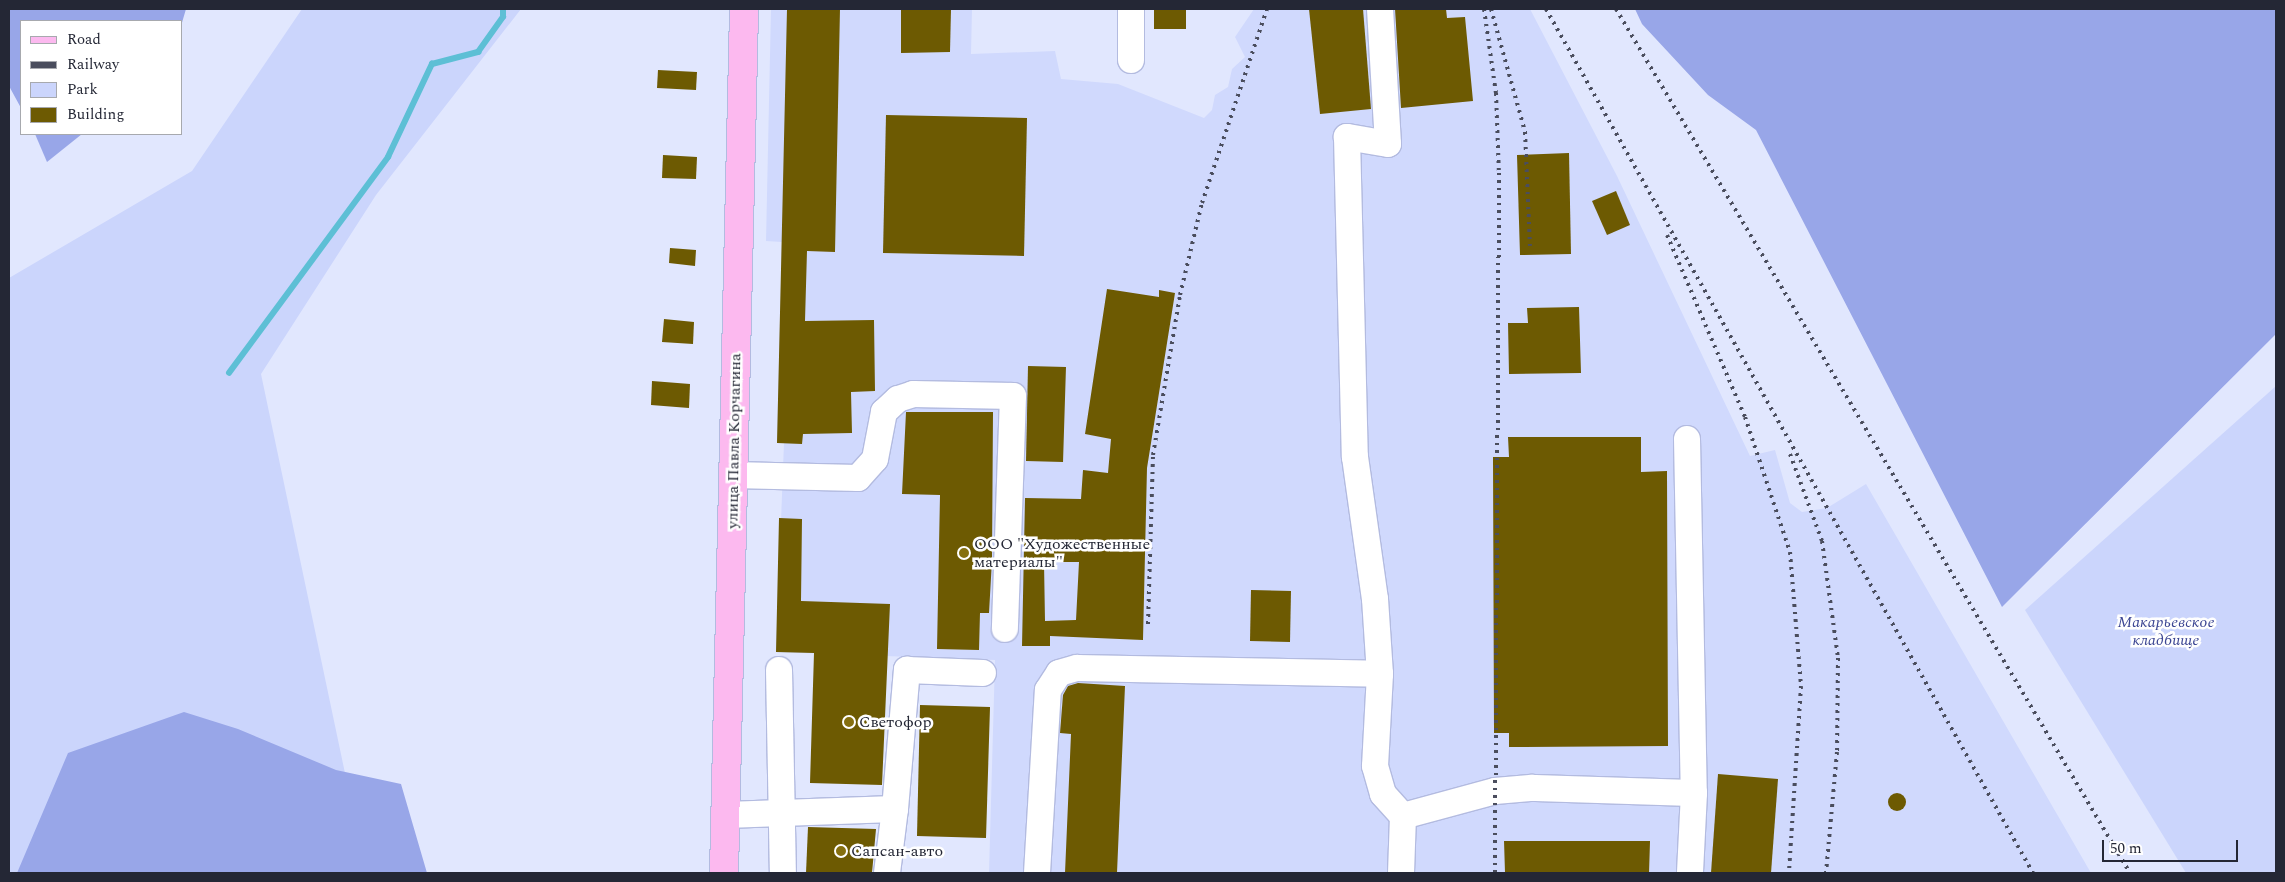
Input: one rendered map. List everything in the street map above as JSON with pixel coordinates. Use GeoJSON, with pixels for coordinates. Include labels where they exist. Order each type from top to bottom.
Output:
{"type":"FeatureCollection","features":[{"type":"Feature","properties":{"kind":"main road","name":"улица Павла Корчагина"},"geometry":{"type":"LineString","coordinates":[[724,873],[744,9]]}},
{"type":"Feature","properties":{"kind":"street"},"geometry":{"type":"LineString","coordinates":[[1131,9],[1131,60]]}},
{"type":"Feature","properties":{"kind":"street"},"geometry":{"type":"LineString","coordinates":[[1380,9],[1388,144],[1347,137],[1355,457],[1370,561],[1380,674],[1375,766],[1383,794],[1403,816],[1401,873]]}},
{"type":"Feature","properties":{"kind":"street"},"geometry":{"type":"LineString","coordinates":[[733,474],[858,478],[875,459],[884,412],[898,399],[913,394],[1013,396],[1005,628]]}},
{"type":"Feature","properties":{"kind":"street"},"geometry":{"type":"LineString","coordinates":[[1688,440],[1694,793],[1690,873]]}},
{"type":"Feature","properties":{"kind":"street"},"geometry":{"type":"LineString","coordinates":[[1037,873],[1048,690],[1059,673],[1077,668],[1380,674]]}},
{"type":"Feature","properties":{"kind":"street"},"geometry":{"type":"LineString","coordinates":[[779,670],[784,814],[783,873]]}},
{"type":"Feature","properties":{"kind":"street"},"geometry":{"type":"LineString","coordinates":[[887,873],[895,809],[907,670],[983,674]]}},
{"type":"Feature","properties":{"kind":"street"},"geometry":{"type":"LineString","coordinates":[[1403,816],[1495,791],[1533,788],[1694,793]]}},
{"type":"Feature","properties":{"kind":"street"},"geometry":{"type":"LineString","coordinates":[[725,815],[895,809]]}},
{"type":"Feature","properties":{"kind":"shaded area"},"geometry":{"type":"Polygon","coordinates":[[[9,9],[186,9],[182,23],[182,20],[20,20],[20,106],[9,86],[9,9]]]}},
{"type":"Feature","properties":{"kind":"shaded area"},"geometry":{"type":"Polygon","coordinates":[[[771,9],[972,9],[971,54],[1055,51],[1061,79],[1118,84],[1204,118],[1212,110],[1215,95],[1228,87],[1232,69],[1245,57],[1235,37],[1254,9],[1530,9],[1617,176],[1750,456],[1775,450],[1790,503],[1802,512],[1827,508],[1866,484],[2091,873],[989,873],[995,660],[776,652],[784,443],[777,443],[782,242],[766,241],[771,9]]]}},
{"type":"Feature","properties":{"kind":"shaded area"},"geometry":{"type":"Polygon","coordinates":[[[1635,9],[2276,9],[2276,334],[2002,607],[1756,130],[1708,95],[1642,24],[1635,9]]]}},
{"type":"Feature","properties":{"kind":"shaded area"},"geometry":{"type":"Polygon","coordinates":[[[35,135],[81,135],[47,162],[35,135]]]}},
{"type":"Feature","properties":{"kind":"shaded area"},"geometry":{"type":"Polygon","coordinates":[[[184,712],[238,729],[336,770],[401,784],[427,873],[17,873],[68,753],[184,712]]]}},
{"type":"Feature","properties":{"kind":"green space"},"geometry":{"type":"Polygon","coordinates":[[[302,9],[521,9],[376,195],[261,374],[366,873],[9,873],[9,278],[192,171],[302,9]]]}},
{"type":"Feature","properties":{"kind":"green space","name":"Макарьевское кладбище"},"geometry":{"type":"Polygon","coordinates":[[[2276,386],[2276,873],[2186,873],[2025,610],[2276,386]]]}},
{"type":"Feature","properties":{"kind":"building"},"geometry":{"type":"Polygon","coordinates":[[[787,9],[840,9],[835,252],[807,251],[805,321],[874,320],[875,391],[851,392],[852,433],[803,434],[802,444],[777,443],[787,9]]]}},
{"type":"Feature","properties":{"kind":"building"},"geometry":{"type":"Polygon","coordinates":[[[901,9],[951,9],[950,52],[901,53],[901,9]]]}},
{"type":"Feature","properties":{"kind":"building"},"geometry":{"type":"Polygon","coordinates":[[[1154,9],[1186,9],[1186,29],[1154,29],[1154,9]]]}},
{"type":"Feature","properties":{"kind":"building"},"geometry":{"type":"Polygon","coordinates":[[[1309,9],[1363,9],[1371,109],[1320,114],[1309,9]]]}},
{"type":"Feature","properties":{"kind":"building"},"geometry":{"type":"Polygon","coordinates":[[[1395,9],[1446,9],[1447,18],[1465,17],[1473,101],[1401,108],[1395,9]]]}},
{"type":"Feature","properties":{"kind":"building"},"geometry":{"type":"Polygon","coordinates":[[[658,70],[697,72],[696,90],[657,88],[658,70]]]}},
{"type":"Feature","properties":{"kind":"building"},"geometry":{"type":"Polygon","coordinates":[[[886,115],[1027,118],[1024,256],[883,253],[886,115]]]}},
{"type":"Feature","properties":{"kind":"building"},"geometry":{"type":"Polygon","coordinates":[[[1569,153],[1571,254],[1520,255],[1517,155],[1569,153]]]}},
{"type":"Feature","properties":{"kind":"building"},"geometry":{"type":"Polygon","coordinates":[[[663,155],[697,157],[696,179],[662,178],[663,155]]]}},
{"type":"Feature","properties":{"kind":"building"},"geometry":{"type":"Polygon","coordinates":[[[1616,191],[1630,225],[1607,235],[1592,201],[1616,191]]]}},
{"type":"Feature","properties":{"kind":"building"},"geometry":{"type":"Polygon","coordinates":[[[670,248],[696,250],[695,266],[669,263],[670,248]]]}},
{"type":"Feature","properties":{"kind":"building"},"geometry":{"type":"Polygon","coordinates":[[[1107,289],[1159,297],[1159,290],[1175,293],[1147,468],[1143,640],[1050,636],[1050,646],[1022,646],[1025,498],[1081,499],[1083,470],[1108,473],[1111,439],[1085,434],[1107,289]],[[1044,562],[1045,621],[1076,620],[1079,562],[1044,562]]]}},
{"type":"Feature","properties":{"kind":"building"},"geometry":{"type":"Polygon","coordinates":[[[1579,307],[1581,373],[1509,374],[1508,323],[1528,323],[1527,308],[1579,307]]]}},
{"type":"Feature","properties":{"kind":"building"},"geometry":{"type":"Polygon","coordinates":[[[664,319],[694,322],[693,344],[662,342],[664,319]]]}},
{"type":"Feature","properties":{"kind":"building"},"geometry":{"type":"Polygon","coordinates":[[[1028,366],[1066,367],[1063,462],[1026,461],[1028,366]]]}},
{"type":"Feature","properties":{"kind":"building"},"geometry":{"type":"Polygon","coordinates":[[[652,381],[690,384],[689,408],[651,405],[652,381]]]}},
{"type":"Feature","properties":{"kind":"building","name":"ООО \"Художественные материалы\""},"geometry":{"type":"Polygon","coordinates":[[[906,412],[993,412],[992,560],[989,613],[980,613],[979,650],[937,649],[940,495],[902,494],[906,412]]]}},
{"type":"Feature","properties":{"kind":"building"},"geometry":{"type":"Polygon","coordinates":[[[1508,437],[1641,437],[1641,472],[1667,471],[1668,746],[1509,747],[1509,733],[1494,733],[1493,457],[1509,457],[1508,437]]]}},
{"type":"Feature","properties":{"kind":"building"},"geometry":{"type":"Polygon","coordinates":[[[779,518],[802,519],[801,601],[890,604],[882,785],[810,783],[814,653],[776,652],[779,518]]]}},
{"type":"Feature","properties":{"kind":"building"},"geometry":{"type":"Polygon","coordinates":[[[1251,590],[1291,591],[1290,642],[1250,641],[1251,590]]]}},
{"type":"Feature","properties":{"kind":"building"},"geometry":{"type":"Polygon","coordinates":[[[1078,683],[1125,686],[1117,873],[1065,873],[1071,734],[1060,733],[1063,695],[1068,686],[1078,683]]]}},
{"type":"Feature","properties":{"kind":"building"},"geometry":{"type":"Polygon","coordinates":[[[920,705],[990,707],[986,838],[917,836],[920,705]]]}},
{"type":"Feature","properties":{"kind":"building"},"geometry":{"type":"Polygon","coordinates":[[[1718,774],[1778,779],[1771,873],[1711,873],[1718,774]]]}},
{"type":"Feature","properties":{"kind":"building"},"geometry":{"type":"Polygon","coordinates":[[[1897,793],[1905,798],[1906,802],[1901,810],[1897,811],[1889,806],[1888,802],[1893,794],[1897,793]]]}},
{"type":"Feature","properties":{"kind":"building","name":"Сапсан-авто"},"geometry":{"type":"Polygon","coordinates":[[[808,827],[876,829],[872,873],[806,873],[808,827]]]}},
{"type":"Feature","properties":{"kind":"building"},"geometry":{"type":"Polygon","coordinates":[[[1504,841],[1650,841],[1649,873],[1505,873],[1504,841]]]}},
{"type":"Feature","properties":{"kind":"waterway"},"geometry":{"type":"LineString","coordinates":[[229,373],[388,157],[432,64],[478,52],[503,17],[503,9]]}},
{"type":"Feature","properties":{"kind":"railway"},"geometry":{"type":"LineString","coordinates":[[1148,624],[1153,455],[1180,295],[1202,203],[1267,9]]}},
{"type":"Feature","properties":{"kind":"railway"},"geometry":{"type":"LineString","coordinates":[[1484,9],[1496,93],[1499,173],[1495,873]]}},
{"type":"Feature","properties":{"kind":"railway"},"geometry":{"type":"LineString","coordinates":[[1491,9],[1525,132],[1530,246]]}},
{"type":"Feature","properties":{"kind":"railway"},"geometry":{"type":"LineString","coordinates":[[1546,9],[2033,873]]}},
{"type":"Feature","properties":{"kind":"railway"},"geometry":{"type":"LineString","coordinates":[[1616,9],[2130,873]]}},
{"type":"Feature","properties":{"kind":"railway"},"geometry":{"type":"LineString","coordinates":[[1667,235],[1745,417],[1790,552],[1801,686],[1789,873]]}},
{"type":"Feature","properties":{"kind":"railway"},"geometry":{"type":"LineString","coordinates":[[1790,454],[1822,541],[1838,658],[1837,752],[1826,873]]}},
{"type":"Feature","properties":{"kind":"place","name":"ООО \"Художественные материалы\""},"geometry":{"type":"Point","coordinates":[964,553]}},
{"type":"Feature","properties":{"kind":"place","name":"Светофор"},"geometry":{"type":"Point","coordinates":[849,722]}},
{"type":"Feature","properties":{"kind":"place","name":"Сапсан-авто"},"geometry":{"type":"Point","coordinates":[841,851]}}]}
